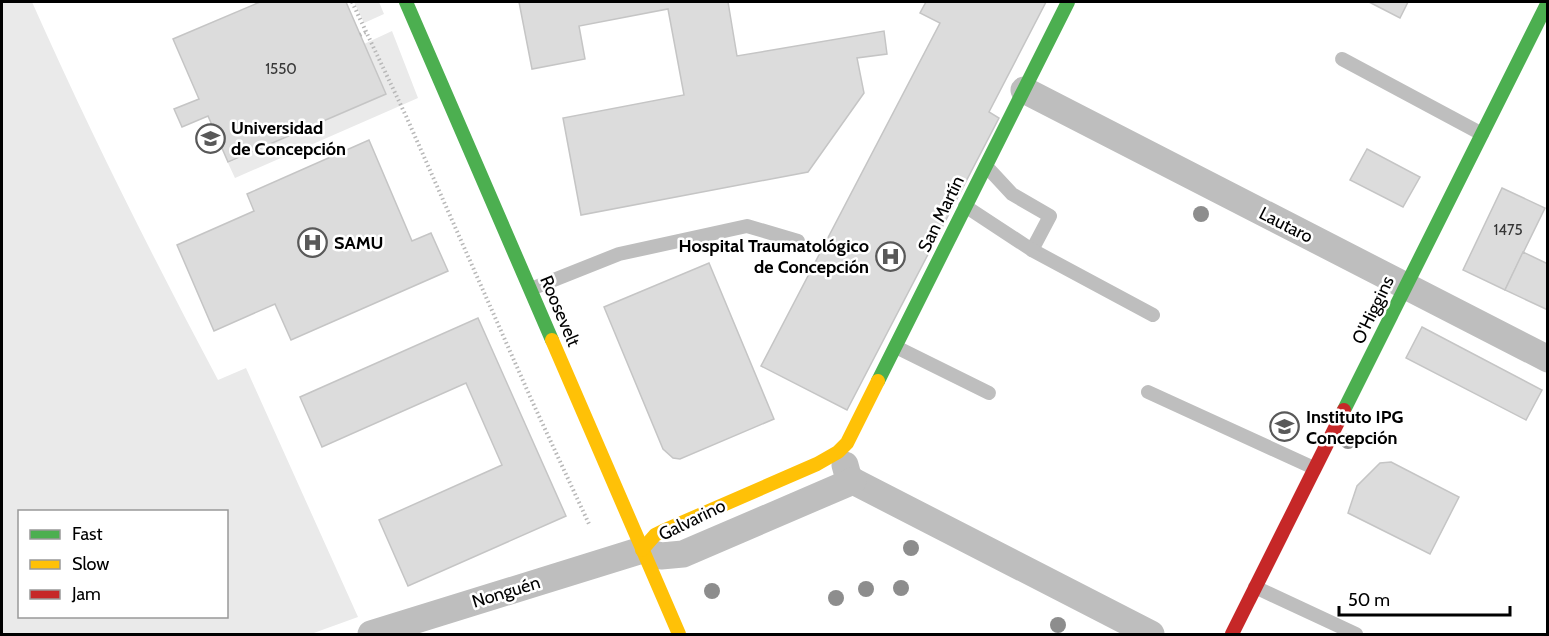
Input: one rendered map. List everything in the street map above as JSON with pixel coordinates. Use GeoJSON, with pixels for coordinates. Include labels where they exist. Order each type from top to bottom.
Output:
{"type":"FeatureCollection","features":[{"type":"Feature","properties":{"kind":"main road","name":"Roosevelt"},"geometry":{"type":"LineString","coordinates":[[406,2],[679,634]]}},
{"type":"Feature","properties":{"kind":"main road","name":"San Martín"},"geometry":{"type":"LineString","coordinates":[[847,443],[1068,2]]}},
{"type":"Feature","properties":{"kind":"main road","name":"O'Higgins"},"geometry":{"type":"LineString","coordinates":[[1232,634],[1548,2]]}},
{"type":"Feature","properties":{"kind":"main road","name":"Galvarino"},"geometry":{"type":"LineString","coordinates":[[642,549],[655,535],[817,464],[838,452],[847,443]]}},
{"type":"Feature","properties":{"kind":"street","name":"Lautaro"},"geometry":{"type":"LineString","coordinates":[[1024,90],[1548,359]]}},
{"type":"Feature","properties":{"kind":"street"},"geometry":{"type":"LineString","coordinates":[[847,443],[845,463],[853,481],[1151,634]]}},
{"type":"Feature","properties":{"kind":"street","name":"Galvarino"},"geometry":{"type":"LineString","coordinates":[[642,549],[661,556],[683,554],[853,481]]}},
{"type":"Feature","properties":{"kind":"street","name":"Nonguén"},"geometry":{"type":"LineString","coordinates":[[370,634],[642,549]]}},
{"type":"Feature","properties":{"kind":"lane"},"geometry":{"type":"LineString","coordinates":[[1342,59],[1482,134]]}},
{"type":"Feature","properties":{"kind":"lane"},"geometry":{"type":"LineString","coordinates":[[986,166],[1012,194],[1050,216],[1032,250]]}},
{"type":"Feature","properties":{"kind":"lane"},"geometry":{"type":"LineString","coordinates":[[965,206],[1032,250],[1153,315]]}},
{"type":"Feature","properties":{"kind":"lane"},"geometry":{"type":"LineString","coordinates":[[531,289],[619,254],[747,226],[798,241]]}},
{"type":"Feature","properties":{"kind":"lane"},"geometry":{"type":"LineString","coordinates":[[896,347],[989,393]]}},
{"type":"Feature","properties":{"kind":"lane"},"geometry":{"type":"LineString","coordinates":[[1148,392],[1314,468]]}},
{"type":"Feature","properties":{"kind":"lane"},"geometry":{"type":"LineString","coordinates":[[1255,587],[1356,634]]}},
{"type":"Feature","properties":{"kind":"path"},"geometry":{"type":"LineString","coordinates":[[352,2],[406,116],[532,401],[590,524]]}},
{"type":"Feature","properties":{"kind":"path"},"geometry":{"type":"LineString","coordinates":[[360,35],[366,32]]}},
{"type":"Feature","properties":{"kind":"shaded area"},"geometry":{"type":"Polygon","coordinates":[[[2,2],[32,2],[122,192],[218,380],[246,368],[358,617],[311,634],[4,634],[2,632],[2,2]]]}},
{"type":"Feature","properties":{"kind":"shaded area"},"geometry":{"type":"Polygon","coordinates":[[[354,2],[379,2],[384,14],[364,23],[354,2]]]}},
{"type":"Feature","properties":{"kind":"shaded area"},"geometry":{"type":"Polygon","coordinates":[[[392,31],[418,98],[235,178],[228,163],[386,94],[364,44],[392,31]]]}},
{"type":"Feature","properties":{"kind":"building"},"geometry":{"type":"Polygon","coordinates":[[[260,2],[346,2],[386,94],[228,162],[208,116],[182,127],[174,109],[199,99],[173,39],[260,2]]]}},
{"type":"Feature","properties":{"kind":"building"},"geometry":{"type":"Polygon","coordinates":[[[519,2],[728,2],[737,56],[884,31],[887,54],[857,58],[864,93],[808,172],[581,215],[563,118],[684,95],[668,9],[579,26],[585,59],[532,69],[519,2]]]}},
{"type":"Feature","properties":{"kind":"building"},"geometry":{"type":"Polygon","coordinates":[[[926,2],[1046,2],[989,112],[999,118],[847,410],[761,366],[940,23],[920,13],[926,2]]]}},
{"type":"Feature","properties":{"kind":"building"},"geometry":{"type":"Polygon","coordinates":[[[1369,2],[1408,2],[1400,18],[1369,2]]]}},
{"type":"Feature","properties":{"kind":"building"},"geometry":{"type":"Polygon","coordinates":[[[369,140],[412,241],[431,233],[448,271],[291,340],[275,304],[214,331],[177,245],[254,211],[247,194],[369,140]]]}},
{"type":"Feature","properties":{"kind":"building"},"geometry":{"type":"Polygon","coordinates":[[[1367,149],[1420,177],[1403,207],[1350,180],[1367,149]]]}},
{"type":"Feature","properties":{"kind":"building"},"geometry":{"type":"Polygon","coordinates":[[[1502,188],[1545,208],[1505,290],[1463,270],[1502,188]]]}},
{"type":"Feature","properties":{"kind":"building"},"geometry":{"type":"Polygon","coordinates":[[[1523,252],[1548,264],[1548,310],[1505,290],[1523,252]]]}},
{"type":"Feature","properties":{"kind":"building"},"geometry":{"type":"Polygon","coordinates":[[[709,263],[774,419],[680,459],[673,458],[663,449],[604,307],[709,263]]]}},
{"type":"Feature","properties":{"kind":"building"},"geometry":{"type":"Polygon","coordinates":[[[478,318],[566,516],[408,586],[379,520],[502,465],[466,383],[322,447],[300,397],[478,318]]]}},
{"type":"Feature","properties":{"kind":"building"},"geometry":{"type":"Polygon","coordinates":[[[1422,327],[1542,390],[1526,420],[1406,358],[1422,327]]]}},
{"type":"Feature","properties":{"kind":"building"},"geometry":{"type":"Polygon","coordinates":[[[1391,462],[1459,497],[1430,554],[1348,513],[1357,486],[1380,463],[1391,462]]]}},
{"type":"Feature","properties":{"kind":"traffic: fast"},"geometry":{"type":"LineString","coordinates":[[406,2],[552,340]]}},
{"type":"Feature","properties":{"kind":"traffic: fast"},"geometry":{"type":"LineString","coordinates":[[878,381],[1068,2]]}},
{"type":"Feature","properties":{"kind":"traffic: fast"},"geometry":{"type":"LineString","coordinates":[[1344,410],[1548,2]]}},
{"type":"Feature","properties":{"kind":"traffic: slow"},"geometry":{"type":"LineString","coordinates":[[552,340],[679,634]]}},
{"type":"Feature","properties":{"kind":"traffic: slow"},"geometry":{"type":"LineString","coordinates":[[642,550],[655,535],[817,464],[838,452],[847,443],[878,381]]}},
{"type":"Feature","properties":{"kind":"traffic: jam"},"geometry":{"type":"LineString","coordinates":[[1232,634],[1344,410]]}},
{"type":"Feature","properties":{"kind":"place","name":"Universidad de Concepción"},"geometry":{"type":"Point","coordinates":[210,138]}},
{"type":"Feature","properties":{"kind":"place","name":"SAMU"},"geometry":{"type":"Point","coordinates":[313,243]}},
{"type":"Feature","properties":{"kind":"place","name":"Hospital Traumatológico de Concepción"},"geometry":{"type":"Point","coordinates":[890,256]}},
{"type":"Feature","properties":{"kind":"place","name":"Instituto IPG Concepción"},"geometry":{"type":"Point","coordinates":[1285,427]}}]}
